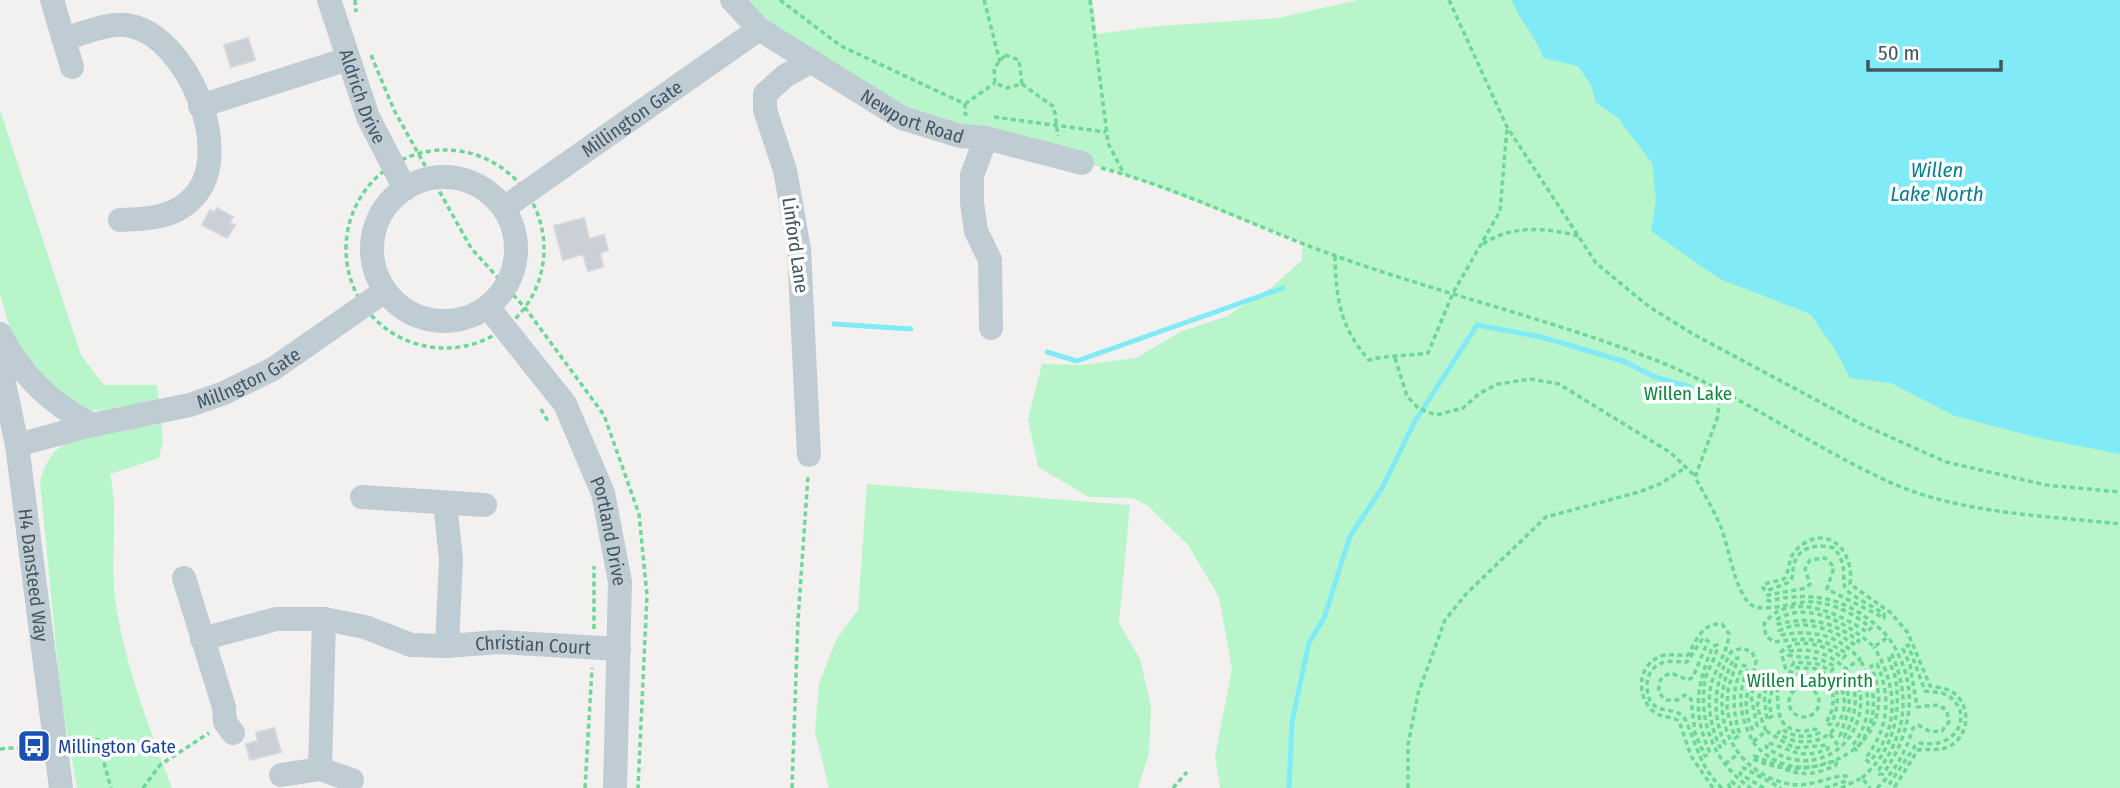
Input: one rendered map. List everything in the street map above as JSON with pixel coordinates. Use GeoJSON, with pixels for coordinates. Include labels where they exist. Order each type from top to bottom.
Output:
{"type":"FeatureCollection","features":[{"type":"Feature","properties":{"kind":"street"},"geometry":{"type":"LineString","coordinates":[[52,0],[72,67]]}},
{"type":"Feature","properties":{"kind":"street","name":"Aldrich Drive"},"geometry":{"type":"LineString","coordinates":[[329,0],[368,117],[405,189]]}},
{"type":"Feature","properties":{"kind":"street","name":"Newport Road"},"geometry":{"type":"LineString","coordinates":[[732,0],[759,29],[902,118],[960,136],[985,124],[1082,163]]}},
{"type":"Feature","properties":{"kind":"street"},"geometry":{"type":"LineString","coordinates":[[64,39],[105,27],[129,25],[149,32],[172,48],[187,72],[200,106],[210,143],[209,168],[198,193],[176,212],[155,219],[120,220]]}},
{"type":"Feature","properties":{"kind":"street","name":"Millington Gate"},"geometry":{"type":"LineString","coordinates":[[504,208],[759,29]]}},
{"type":"Feature","properties":{"kind":"street"},"geometry":{"type":"LineString","coordinates":[[200,106],[348,59]]}},
{"type":"Feature","properties":{"kind":"street","name":"Linford Lane"},"geometry":{"type":"LineString","coordinates":[[809,455],[799,248],[785,170],[765,110],[765,94],[785,76],[810,62]]}},
{"type":"Feature","properties":{"kind":"street"},"geometry":{"type":"LineString","coordinates":[[985,124],[972,175],[972,203],[975,231],[990,260],[991,328]]}},
{"type":"Feature","properties":{"kind":"street"},"geometry":{"type":"LineString","coordinates":[[430,178],[464,180],[493,196],[504,208],[513,227],[516,247],[514,268],[506,287],[488,307],[462,319],[433,321],[398,305],[385,291],[376,274],[372,255],[373,236],[385,209],[405,189],[430,178]]}},
{"type":"Feature","properties":{"kind":"street","name":"Millngton Gate"},"geometry":{"type":"LineString","coordinates":[[17,445],[92,425],[190,405],[224,393],[273,369],[385,291]]}},
{"type":"Feature","properties":{"kind":"street","name":"Portland Drive"},"geometry":{"type":"LineString","coordinates":[[488,307],[496,339],[565,404],[603,493],[620,582],[615,788]]}},
{"type":"Feature","properties":{"kind":"street"},"geometry":{"type":"LineString","coordinates":[[0,334],[20,368],[41,391],[66,411],[92,425]]}},
{"type":"Feature","properties":{"kind":"street","name":"H4 Dansteed Way"},"geometry":{"type":"LineString","coordinates":[[0,364],[17,445],[61,788]]}},
{"type":"Feature","properties":{"kind":"street"},"geometry":{"type":"LineString","coordinates":[[362,498],[485,505]]}},
{"type":"Feature","properties":{"kind":"street","name":"Christian Court"},"geometry":{"type":"LineString","coordinates":[[444,503],[451,559],[447,646]]}},
{"type":"Feature","properties":{"kind":"street"},"geometry":{"type":"LineString","coordinates":[[184,578],[229,728]]}},
{"type":"Feature","properties":{"kind":"street","name":"Christian Court"},"geometry":{"type":"LineString","coordinates":[[202,639],[276,619],[324,619],[365,627],[411,645],[447,646],[499,642],[619,649]]}},
{"type":"Feature","properties":{"kind":"street"},"geometry":{"type":"LineString","coordinates":[[320,769],[324,619]]}},
{"type":"Feature","properties":{"kind":"street"},"geometry":{"type":"LineString","coordinates":[[281,775],[320,769],[352,780]]}},
{"type":"Feature","properties":{"kind":"path"},"geometry":{"type":"LineString","coordinates":[[780,0],[841,46],[965,104]]}},
{"type":"Feature","properties":{"kind":"path"},"geometry":{"type":"LineString","coordinates":[[984,0],[1000,62]]}},
{"type":"Feature","properties":{"kind":"path"},"geometry":{"type":"LineString","coordinates":[[1090,0],[1106,132],[1124,174]]}},
{"type":"Feature","properties":{"kind":"path"},"geometry":{"type":"LineString","coordinates":[[1450,0],[1507,127],[1565,211],[1596,263],[1648,306],[1693,334],[1872,429],[1946,462],[1997,476],[2046,485],[2120,492]]}},
{"type":"Feature","properties":{"kind":"path"},"geometry":{"type":"LineString","coordinates":[[995,83],[994,68],[1005,55],[1019,60],[1022,84],[1054,107],[1059,124],[1058,136]]}},
{"type":"Feature","properties":{"kind":"path"},"geometry":{"type":"LineString","coordinates":[[965,104],[995,83]]}},
{"type":"Feature","properties":{"kind":"path"},"geometry":{"type":"LineString","coordinates":[[995,83],[1007,88],[1022,84]]}},
{"type":"Feature","properties":{"kind":"path"},"geometry":{"type":"LineString","coordinates":[[965,104],[965,114],[985,124],[1059,124],[1106,132]]}},
{"type":"Feature","properties":{"kind":"path"},"geometry":{"type":"LineString","coordinates":[[1335,256],[1336,297],[1351,340],[1368,360],[1383,356],[1395,358],[1428,353],[1454,293],[1500,211],[1507,127]]}},
{"type":"Feature","properties":{"kind":"path"},"geometry":{"type":"LineString","coordinates":[[433,150],[468,152],[501,166],[515,177],[537,209],[543,230],[542,272],[526,309],[496,339],[450,349],[412,343],[380,324],[362,306],[349,274],[347,234],[361,196],[391,165],[433,150]]}},
{"type":"Feature","properties":{"kind":"path"},"geometry":{"type":"LineString","coordinates":[[1082,163],[1124,174],[1203,202],[1335,256],[1623,349],[1721,391],[1886,481],[1929,496],[1981,508],[2120,524]]}},
{"type":"Feature","properties":{"kind":"path"},"geometry":{"type":"LineString","coordinates":[[1480,247],[1501,234],[1517,230],[1549,230],[1578,236]]}},
{"type":"Feature","properties":{"kind":"path"},"geometry":{"type":"LineString","coordinates":[[1395,358],[1407,396],[1418,408],[1436,415],[1463,408],[1480,393],[1498,384],[1530,379],[1559,384],[1671,453],[1695,477],[1721,528],[1748,603],[1766,609],[1800,601],[1834,606],[1858,617],[1871,628],[1867,632],[1842,615],[1818,608],[1800,608],[1771,614],[1763,624],[1766,636],[1774,642],[1816,638],[1847,654],[1843,658],[1817,644],[1798,643],[1787,646],[1781,652],[1786,670],[1793,674],[1815,675],[1825,682],[1832,694],[1832,709],[1827,725],[1831,724],[1838,710],[1838,693],[1831,680],[1819,670],[1792,666],[1794,662],[1806,661],[1831,671],[1835,667],[1822,658],[1788,655],[1789,651],[1816,651],[1831,656],[1846,670],[1854,689],[1856,706],[1853,722],[1844,737],[1840,736],[1850,707],[1846,682],[1843,681],[1845,707],[1839,723],[1830,734],[1812,743],[1798,743],[1778,733],[1782,729],[1790,734],[1812,737],[1819,733],[1819,730],[1790,728],[1781,719],[1776,709],[1777,685],[1773,685],[1770,694],[1772,716],[1767,720],[1763,695],[1768,682],[1763,678],[1756,707],[1766,731],[1794,748],[1828,745],[1828,749],[1813,755],[1793,754],[1766,743],[1766,747],[1775,754],[1792,760],[1815,761],[1840,748],[1859,723],[1863,705],[1858,672],[1867,686],[1869,705],[1864,726],[1852,746],[1853,750],[1856,750],[1871,727],[1875,706],[1872,685],[1860,659],[1848,646],[1821,634],[1799,632],[1782,635],[1779,631],[1798,625],[1822,627],[1839,633],[1855,645],[1859,644],[1859,640],[1841,628],[1808,619],[1778,624],[1776,620],[1802,613],[1829,617],[1854,628],[1874,647],[1889,677],[1892,714],[1880,748],[1869,762],[1866,762],[1864,759],[1880,735],[1886,713],[1886,689],[1877,664],[1873,663],[1871,666],[1880,691],[1880,713],[1874,734],[1860,755]]}},
{"type":"Feature","properties":{"kind":"path"},"geometry":{"type":"LineString","coordinates":[[1695,477],[1717,419],[1721,391]]}},
{"type":"Feature","properties":{"kind":"path"},"geometry":{"type":"LineString","coordinates":[[539,406],[552,429]]}},
{"type":"Feature","properties":{"kind":"path"},"geometry":{"type":"LineString","coordinates":[[792,788],[798,620],[809,455]]}},
{"type":"Feature","properties":{"kind":"path"},"geometry":{"type":"LineString","coordinates":[[1408,788],[1408,745],[1418,694],[1444,620],[1467,593],[1546,517],[1650,488],[1685,468]]}},
{"type":"Feature","properties":{"kind":"path"},"geometry":{"type":"LineString","coordinates":[[1841,788],[1862,778],[1885,751],[1894,730],[1899,703],[1889,655],[1892,655],[1900,673],[1905,702],[1900,732],[1890,755],[1878,771],[1879,774],[1883,774],[1895,757],[1906,733],[1911,701],[1906,670],[1888,636],[1867,617],[1834,599],[1814,596],[1789,596],[1769,601],[1766,599],[1768,595],[1786,590],[1806,588],[1810,584],[1805,569],[1810,560],[1818,557],[1830,561],[1834,567],[1826,589],[1884,618],[1884,614],[1869,602],[1847,592],[1844,585],[1843,559],[1834,548],[1809,547],[1801,553],[1794,565],[1790,582],[1766,591],[1764,584],[1784,579],[1791,556],[1803,544],[1823,538],[1834,542],[1849,556],[1850,584],[1891,613],[1908,633],[1930,686],[1949,690],[1960,699],[1966,722],[1962,736],[1953,745],[1939,750],[1918,750],[1894,788],[1890,783],[1914,746],[1920,743],[1934,745],[1946,742],[1959,727],[1960,715],[1956,703],[1946,694],[1925,691],[1908,645],[1903,649],[1910,665],[1917,707],[1940,705],[1947,711],[1949,722],[1942,731],[1931,732],[1918,725],[1913,728],[1907,747],[1895,768],[1877,788]]}},
{"type":"Feature","properties":{"kind":"path"},"geometry":{"type":"LineString","coordinates":[[585,788],[596,599],[593,554]]}},
{"type":"Feature","properties":{"kind":"path"},"geometry":{"type":"LineString","coordinates":[[1713,788],[1690,756],[1679,721],[1656,715],[1644,703],[1640,685],[1645,668],[1653,660],[1667,654],[1688,654],[1702,630],[1711,623],[1722,624],[1729,634],[1729,644],[1712,679],[1710,703],[1714,735],[1720,747],[1725,744],[1715,705],[1720,671],[1731,652],[1742,648],[1752,652],[1756,661],[1745,702],[1752,729],[1757,726],[1751,696],[1757,676],[1767,671],[1773,673],[1793,692]]}},
{"type":"Feature","properties":{"kind":"path"},"geometry":{"type":"LineString","coordinates":[[1874,647],[1888,636]]}},
{"type":"Feature","properties":{"kind":"path"},"geometry":{"type":"LineString","coordinates":[[1722,788],[1705,769],[1689,735],[1686,719],[1679,713],[1660,710],[1651,703],[1647,694],[1647,680],[1653,668],[1665,661],[1687,662],[1693,658],[1703,638],[1708,641],[1693,677],[1688,680],[1671,673],[1663,676],[1658,684],[1659,694],[1666,700],[1677,700],[1685,695],[1690,699],[1695,733],[1705,756],[1710,753],[1700,730],[1697,697],[1700,675],[1713,646],[1717,645],[1705,678],[1703,705],[1715,750],[1725,764],[1751,788]]}},
{"type":"Feature","properties":{"kind":"path"},"geometry":{"type":"LineString","coordinates":[[1825,788],[1846,781],[1846,776],[1809,785],[1789,784],[1753,768],[1738,754],[1724,726],[1721,704],[1722,685],[1734,659],[1738,662],[1728,689],[1727,710],[1735,738],[1739,738],[1733,707],[1734,687],[1744,665],[1748,666],[1740,692],[1741,718],[1753,742],[1769,757],[1791,766],[1810,768],[1837,761],[1836,765],[1828,769],[1800,773],[1782,770],[1754,756],[1757,763],[1779,776],[1810,779],[1840,769]]}},
{"type":"Feature","properties":{"kind":"path"},"geometry":{"type":"LineString","coordinates":[[1846,670],[1860,659]]}},
{"type":"Feature","properties":{"kind":"path"},"geometry":{"type":"LineString","coordinates":[[1806,687],[1815,692],[1819,702],[1815,711],[1803,717],[1794,713],[1789,701],[1793,692],[1806,687]]}},
{"type":"Feature","properties":{"kind":"path"},"geometry":{"type":"LineString","coordinates":[[143,788],[160,765],[229,728]]}},
{"type":"Feature","properties":{"kind":"path"},"geometry":{"type":"LineString","coordinates":[[1753,742],[1766,731]]}},
{"type":"Feature","properties":{"kind":"path"},"geometry":{"type":"LineString","coordinates":[[1830,734],[1840,748]]}},
{"type":"Feature","properties":{"kind":"path"},"geometry":{"type":"LineString","coordinates":[[97,738],[111,788]]}},
{"type":"Feature","properties":{"kind":"path"},"geometry":{"type":"LineString","coordinates":[[0,749],[25,747]]}},
{"type":"Feature","properties":{"kind":"path"},"geometry":{"type":"LineString","coordinates":[[1725,764],[1738,754]]}},
{"type":"Feature","properties":{"kind":"path"},"geometry":{"type":"LineString","coordinates":[[1764,788],[1740,774],[1741,769],[1744,768],[1781,788]]}},
{"type":"Feature","properties":{"kind":"path"},"geometry":{"type":"LineString","coordinates":[[1173,788],[1187,772]]}},
{"type":"Feature","properties":{"kind":"path"},"geometry":{"type":"LineString","coordinates":[[1862,778],[1870,788]]}},
{"type":"Feature","properties":{"kind":"path"},"geometry":{"type":"LineString","coordinates":[[1730,788],[1728,783],[1732,782],[1741,788]]}},
{"type":"Feature","properties":{"kind":"green space","name":"Willen Lake"},"geometry":{"type":"Polygon","coordinates":[[[732,0],[1092,0],[1097,34],[1158,26],[1278,18],[1358,0],[2120,0],[2120,788],[1220,788],[1215,756],[1232,669],[1219,597],[1188,545],[1148,506],[1133,498],[1089,497],[1038,467],[1028,419],[1042,364],[1081,365],[1136,358],[1180,332],[1225,317],[1272,287],[1302,260],[1303,243],[1113,170],[923,126],[732,0]]]}},
{"type":"Feature","properties":{"kind":"green space"},"geometry":{"type":"Polygon","coordinates":[[[0,110],[81,355],[104,385],[157,385],[159,401],[109,411],[86,410],[49,390],[11,332],[0,294],[0,110]]]}},
{"type":"Feature","properties":{"kind":"green space"},"geometry":{"type":"Polygon","coordinates":[[[161,423],[163,440],[159,458],[110,474],[114,505],[114,583],[119,623],[138,694],[172,788],[77,788],[61,699],[40,481],[52,455],[69,443],[108,431],[161,423]]]}},
{"type":"Feature","properties":{"kind":"green space"},"geometry":{"type":"Polygon","coordinates":[[[867,484],[1130,505],[1119,623],[1140,659],[1151,706],[1149,753],[1138,788],[829,788],[815,732],[819,684],[836,640],[858,610],[867,484]]]}},
{"type":"Feature","properties":{"kind":"water","name":"Willen Lake North"},"geometry":{"type":"Polygon","coordinates":[[[1512,0],[2120,0],[2120,454],[2039,438],[1955,416],[1891,383],[1850,378],[1835,349],[1810,314],[1720,279],[1651,231],[1656,200],[1652,163],[1618,118],[1596,103],[1591,85],[1578,66],[1543,58],[1512,0]]]}},
{"type":"Feature","properties":{"kind":"building"},"geometry":{"type":"Polygon","coordinates":[[[248,38],[255,60],[231,67],[224,45],[248,38]]]}},
{"type":"Feature","properties":{"kind":"building"},"geometry":{"type":"Polygon","coordinates":[[[217,208],[233,217],[229,223],[235,225],[227,238],[202,225],[210,210],[215,212],[217,208]]]}},
{"type":"Feature","properties":{"kind":"building"},"geometry":{"type":"Polygon","coordinates":[[[584,218],[589,239],[604,235],[608,250],[600,253],[603,267],[588,271],[583,254],[563,260],[554,226],[584,218]]]}},
{"type":"Feature","properties":{"kind":"building"},"geometry":{"type":"Polygon","coordinates":[[[274,728],[281,752],[250,760],[246,744],[258,741],[256,733],[274,728]]]}},
{"type":"Feature","properties":{"kind":"waterway"},"geometry":{"type":"LineString","coordinates":[[1047,352],[1077,361],[1283,288]]}},
{"type":"Feature","properties":{"kind":"waterway"},"geometry":{"type":"LineString","coordinates":[[834,324],[911,329]]}},
{"type":"Feature","properties":{"kind":"waterway"},"geometry":{"type":"LineString","coordinates":[[1289,788],[1292,722],[1309,643],[1324,618],[1350,536],[1382,488],[1414,423],[1477,325],[1541,337],[1623,361],[1655,377],[1690,387]]}},
{"type":"Feature","properties":{"kind":"place","name":"Millington Gate"},"geometry":{"type":"Point","coordinates":[34,746]}},
{"type":"Feature","properties":{"kind":"park label","name":"Willen Labyrinth"},"geometry":{"type":"Point","coordinates":[1810,680]}}]}
